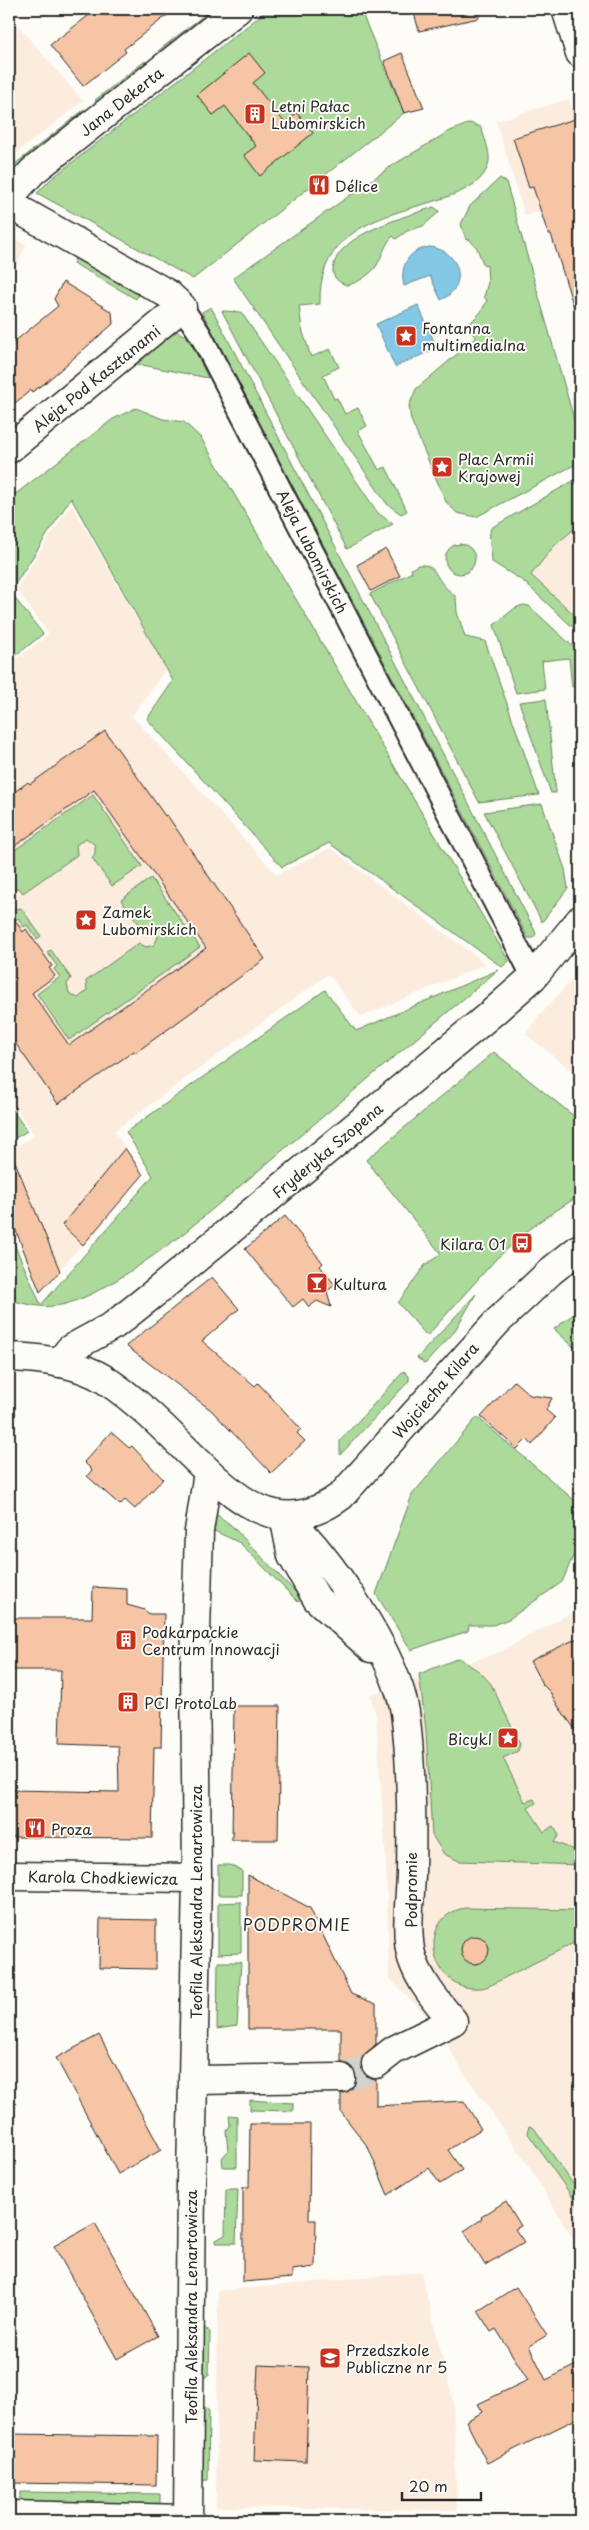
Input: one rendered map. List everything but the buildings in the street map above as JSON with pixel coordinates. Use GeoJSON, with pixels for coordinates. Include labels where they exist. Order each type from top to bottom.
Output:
{"type":"FeatureCollection","features":[{"type":"Feature","properties":{"kind":"street","name":"Jana Dekerta"},"geometry":{"type":"LineString","coordinates":[[9,197],[33,171],[238,9]]}},
{"type":"Feature","properties":{"kind":"street"},"geometry":{"type":"LineString","coordinates":[[566,9],[580,53]]}},
{"type":"Feature","properties":{"kind":"street","name":"Aleja Lubomirskich"},"geometry":{"type":"LineString","coordinates":[[9,204],[168,294],[182,307],[200,334],[533,977]]}},
{"type":"Feature","properties":{"kind":"street","name":"Aleja Pod Kasztanami"},"geometry":{"type":"LineString","coordinates":[[9,448],[182,307]]}},
{"type":"Feature","properties":{"kind":"street","name":"Fryderyka Szopena"},"geometry":{"type":"LineString","coordinates":[[59,1363],[70,1350],[114,1324],[158,1291],[533,977],[580,920]]}},
{"type":"Feature","properties":{"kind":"street","name":"Wojciecha Kilara"},"geometry":{"type":"LineString","coordinates":[[284,1516],[296,1516],[314,1512],[341,1496],[498,1321],[550,1272],[580,1248]]}},
{"type":"Feature","properties":{"kind":"street"},"geometry":{"type":"LineString","coordinates":[[9,1357],[59,1363],[84,1369],[103,1378],[132,1399],[208,1472]]}},
{"type":"Feature","properties":{"kind":"street","name":"Podpromie"},"geometry":{"type":"LineString","coordinates":[[208,1472],[229,1491],[254,1508],[284,1516],[303,1532],[346,1590],[388,1662],[400,1689],[408,1743],[411,1952],[423,1982],[453,2021],[394,2050],[376,2064]]}},
{"type":"Feature","properties":{"kind":"street","name":"Teofila Aleksandra Lenartowicza"},"geometry":{"type":"LineString","coordinates":[[188,2520],[191,2180],[197,1878],[195,1665],[199,1531],[208,1472]]}},
{"type":"Feature","properties":{"kind":"street","name":"Karola Chodkiewicza"},"geometry":{"type":"LineString","coordinates":[[9,1876],[197,1878]]}},
{"type":"Feature","properties":{"kind":"street"},"geometry":{"type":"LineString","coordinates":[[194,2080],[341,2078]]}},
{"type":"Feature","properties":{"kind":"street"},"geometry":{"type":"LineString","coordinates":[[9,2515],[188,2520]]}},
{"type":"Feature","properties":{"kind":"shaded area"},"geometry":{"type":"Polygon","coordinates":[[[9,15],[83,101],[9,159],[9,15]]]}},
{"type":"Feature","properties":{"kind":"shaded area"},"geometry":{"type":"Polygon","coordinates":[[[569,99],[580,136],[580,198],[525,216],[496,121],[569,99]]]}},
{"type":"Feature","properties":{"kind":"shaded area"},"geometry":{"type":"Polygon","coordinates":[[[9,236],[26,245],[9,282],[9,236]]]}},
{"type":"Feature","properties":{"kind":"shaded area"},"geometry":{"type":"Polygon","coordinates":[[[71,504],[166,669],[132,716],[277,875],[330,848],[486,964],[361,1017],[328,974],[114,1131],[143,1175],[40,1292],[9,1213],[9,1150],[35,1136],[9,1097],[9,665],[49,634],[16,589],[71,504]]]}},
{"type":"Feature","properties":{"kind":"shaded area"},"geometry":{"type":"Polygon","coordinates":[[[580,524],[580,620],[531,575],[554,546],[580,524]]]}},
{"type":"Feature","properties":{"kind":"shaded area"},"geometry":{"type":"Polygon","coordinates":[[[580,971],[580,1078],[526,1034],[536,1019],[580,971]]]}},
{"type":"Feature","properties":{"kind":"shaded area"},"geometry":{"type":"Polygon","coordinates":[[[580,1608],[580,2251],[530,2168],[461,2068],[434,2023],[389,1978],[386,1861],[376,1714],[370,1695],[500,1652],[580,1608]]]}},
{"type":"Feature","properties":{"kind":"shaded area","name":"Przedszkole Publiczne nr 5"},"geometry":{"type":"Polygon","coordinates":[[[421,2272],[453,2401],[457,2510],[216,2507],[218,2291],[421,2272]]]}},
{"type":"Feature","properties":{"kind":"green space"},"geometry":{"type":"Polygon","coordinates":[[[212,9],[215,18],[167,57],[158,51],[212,9]]]}},
{"type":"Feature","properties":{"kind":"green space"},"geometry":{"type":"Polygon","coordinates":[[[269,9],[360,9],[404,113],[193,279],[37,193],[51,179],[269,9]]]}},
{"type":"Feature","properties":{"kind":"green space"},"geometry":{"type":"Polygon","coordinates":[[[145,61],[147,72],[105,106],[95,100],[145,61]]]}},
{"type":"Feature","properties":{"kind":"green space"},"geometry":{"type":"Polygon","coordinates":[[[85,109],[87,119],[15,175],[15,164],[85,109]]]}},
{"type":"Feature","properties":{"kind":"green space"},"geometry":{"type":"Polygon","coordinates":[[[470,123],[481,127],[489,152],[489,161],[479,180],[458,193],[369,223],[343,241],[326,267],[320,304],[299,306],[302,329],[311,357],[330,349],[339,367],[323,375],[334,399],[337,398],[345,414],[358,408],[367,426],[358,431],[379,470],[386,467],[407,511],[401,514],[387,504],[233,278],[393,165],[448,132],[470,123]]]}},
{"type":"Feature","properties":{"kind":"green space"},"geometry":{"type":"Polygon","coordinates":[[[500,178],[506,182],[580,440],[580,462],[476,517],[457,513],[446,502],[411,420],[409,406],[416,389],[476,338],[467,326],[481,312],[487,300],[484,297],[488,282],[487,265],[484,266],[477,248],[469,239],[466,240],[461,224],[470,206],[500,178]]]}},
{"type":"Feature","properties":{"kind":"green space"},"geometry":{"type":"Polygon","coordinates":[[[434,207],[439,211],[438,213],[423,226],[407,231],[396,239],[393,236],[372,272],[354,283],[346,285],[335,277],[333,269],[337,257],[346,246],[359,236],[391,221],[434,207]]]}},
{"type":"Feature","properties":{"kind":"green space"},"geometry":{"type":"Polygon","coordinates":[[[77,255],[141,291],[136,299],[73,263],[77,255]]]}},
{"type":"Feature","properties":{"kind":"green space"},"geometry":{"type":"Polygon","coordinates":[[[211,307],[534,929],[536,934],[533,938],[528,938],[202,312],[211,307]]]}},
{"type":"Feature","properties":{"kind":"green space"},"geometry":{"type":"Polygon","coordinates":[[[222,311],[241,312],[378,513],[393,524],[347,549],[222,311]]]}},
{"type":"Feature","properties":{"kind":"green space"},"geometry":{"type":"Polygon","coordinates":[[[170,330],[178,332],[189,341],[208,378],[127,362],[170,330]]]}},
{"type":"Feature","properties":{"kind":"green space"},"geometry":{"type":"Polygon","coordinates":[[[136,408],[163,419],[184,422],[201,438],[509,961],[502,967],[329,843],[282,867],[147,719],[173,681],[71,498],[10,592],[43,634],[9,661],[9,499],[113,419],[136,408]]]}},
{"type":"Feature","properties":{"kind":"green space"},"geometry":{"type":"Polygon","coordinates":[[[580,477],[580,524],[554,546],[531,575],[580,620],[580,634],[523,581],[492,562],[489,537],[491,528],[580,477]]]}},
{"type":"Feature","properties":{"kind":"green space"},"geometry":{"type":"Polygon","coordinates":[[[460,544],[471,548],[475,559],[471,570],[460,574],[449,570],[445,559],[449,548],[460,544]]]}},
{"type":"Feature","properties":{"kind":"green space"},"geometry":{"type":"Polygon","coordinates":[[[418,565],[426,565],[432,568],[442,584],[456,597],[457,612],[465,637],[485,641],[539,795],[479,802],[370,594],[412,572],[411,569],[418,565]]]}},
{"type":"Feature","properties":{"kind":"green space"},"geometry":{"type":"Polygon","coordinates":[[[523,605],[529,606],[580,653],[580,686],[572,687],[569,658],[542,661],[545,689],[516,693],[494,625],[515,608],[523,605]]]}},
{"type":"Feature","properties":{"kind":"green space"},"geometry":{"type":"Polygon","coordinates":[[[580,693],[580,757],[574,694],[580,693]]]}},
{"type":"Feature","properties":{"kind":"green space"},"geometry":{"type":"Polygon","coordinates":[[[546,699],[556,793],[551,793],[519,702],[546,699]]]}},
{"type":"Feature","properties":{"kind":"green space"},"geometry":{"type":"Polygon","coordinates":[[[93,795],[142,866],[112,886],[92,858],[95,853],[95,845],[86,838],[76,845],[77,855],[23,893],[19,888],[9,890],[9,854],[93,795]]]}},
{"type":"Feature","properties":{"kind":"green space"},"geometry":{"type":"Polygon","coordinates":[[[542,804],[565,869],[568,888],[542,922],[484,812],[542,804]]]}},
{"type":"Feature","properties":{"kind":"green space"},"geometry":{"type":"Polygon","coordinates":[[[151,878],[200,947],[69,1040],[37,994],[60,977],[54,969],[57,966],[47,952],[51,950],[71,978],[67,984],[69,993],[78,998],[87,991],[86,981],[139,943],[146,947],[154,945],[158,937],[154,929],[147,926],[142,928],[121,900],[151,878]]]}},
{"type":"Feature","properties":{"kind":"green space"},"geometry":{"type":"Polygon","coordinates":[[[9,907],[21,908],[41,936],[37,939],[27,925],[24,927],[18,918],[9,925],[9,907]]]}},
{"type":"Feature","properties":{"kind":"green space"},"geometry":{"type":"Polygon","coordinates":[[[498,970],[178,1238],[119,1279],[85,1297],[54,1306],[31,1305],[9,1300],[9,1232],[41,1305],[153,1176],[126,1132],[325,990],[356,1031],[498,970]]]}},
{"type":"Feature","properties":{"kind":"green space"},"geometry":{"type":"Polygon","coordinates":[[[494,1052],[580,1121],[580,1195],[537,1223],[497,1258],[427,1336],[398,1303],[425,1265],[441,1254],[366,1160],[494,1052]]]}},
{"type":"Feature","properties":{"kind":"green space"},"geometry":{"type":"Polygon","coordinates":[[[9,1105],[27,1131],[9,1142],[9,1105]]]}},
{"type":"Feature","properties":{"kind":"green space"},"geometry":{"type":"Polygon","coordinates":[[[476,1294],[454,1332],[425,1364],[417,1358],[476,1294]]]}},
{"type":"Feature","properties":{"kind":"green space"},"geometry":{"type":"Polygon","coordinates":[[[580,1309],[580,1353],[554,1329],[580,1309]]]}},
{"type":"Feature","properties":{"kind":"green space"},"geometry":{"type":"Polygon","coordinates":[[[404,1371],[409,1376],[409,1381],[340,1455],[340,1441],[404,1371]]]}},
{"type":"Feature","properties":{"kind":"green space"},"geometry":{"type":"Polygon","coordinates":[[[477,1417],[580,1505],[580,1540],[562,1582],[509,1619],[493,1625],[469,1625],[468,1631],[411,1650],[376,1594],[412,1495],[477,1417]]]}},
{"type":"Feature","properties":{"kind":"green space"},"geometry":{"type":"Polygon","coordinates":[[[216,1514],[231,1525],[302,1599],[298,1602],[240,1543],[208,1528],[210,1515],[216,1514]]]}},
{"type":"Feature","properties":{"kind":"green space"},"geometry":{"type":"Polygon","coordinates":[[[459,1658],[480,1672],[491,1684],[520,1744],[518,1751],[503,1758],[525,1802],[534,1799],[536,1803],[528,1808],[544,1832],[553,1826],[559,1835],[554,1842],[580,1852],[580,1865],[459,1861],[444,1854],[432,1835],[426,1730],[419,1674],[459,1658]]]}},
{"type":"Feature","properties":{"kind":"green space"},"geometry":{"type":"Polygon","coordinates":[[[218,1865],[230,1865],[242,1871],[242,1895],[218,1895],[218,1865]]]}},
{"type":"Feature","properties":{"kind":"green space"},"geometry":{"type":"Polygon","coordinates":[[[241,1902],[241,1953],[218,1954],[218,1903],[241,1902]]]}},
{"type":"Feature","properties":{"kind":"green space"},"geometry":{"type":"Polygon","coordinates":[[[465,1908],[580,1910],[580,1940],[488,1986],[481,1988],[463,1986],[450,1979],[440,1967],[435,1953],[434,1938],[439,1925],[449,1914],[465,1908]]]}},
{"type":"Feature","properties":{"kind":"green space"},"geometry":{"type":"Polygon","coordinates":[[[218,1962],[241,1962],[237,2026],[217,2029],[218,1962]]]}},
{"type":"Feature","properties":{"kind":"green space"},"geometry":{"type":"Polygon","coordinates":[[[250,2100],[293,2103],[293,2111],[250,2110],[250,2100]]]}},
{"type":"Feature","properties":{"kind":"green space"},"geometry":{"type":"Polygon","coordinates":[[[229,2115],[237,2116],[237,2167],[223,2167],[222,2158],[228,2151],[226,2131],[230,2126],[229,2115]]]}},
{"type":"Feature","properties":{"kind":"green space"},"geometry":{"type":"Polygon","coordinates":[[[529,2126],[534,2128],[580,2194],[580,2208],[527,2132],[529,2126]]]}},
{"type":"Feature","properties":{"kind":"green space"},"geometry":{"type":"Polygon","coordinates":[[[226,2189],[238,2189],[236,2243],[216,2243],[216,2240],[225,2235],[226,2189]]]}},
{"type":"Feature","properties":{"kind":"green space"},"geometry":{"type":"Polygon","coordinates":[[[202,2327],[210,2332],[209,2374],[201,2381],[202,2327]]]}},
{"type":"Feature","properties":{"kind":"green space"},"geometry":{"type":"Polygon","coordinates":[[[201,2403],[209,2411],[208,2480],[200,2481],[201,2403]]]}},
{"type":"Feature","properties":{"kind":"green space"},"geometry":{"type":"Polygon","coordinates":[[[20,2492],[160,2494],[160,2507],[20,2505],[20,2492]]]}},
{"type":"Feature","properties":{"kind":"water"},"geometry":{"type":"Polygon","coordinates":[[[430,247],[448,255],[458,269],[456,286],[450,294],[441,300],[430,276],[404,286],[403,272],[407,260],[416,251],[430,247]]]}},
{"type":"Feature","properties":{"kind":"water","name":"Fontanna multimedialna"},"geometry":{"type":"Polygon","coordinates":[[[418,305],[437,348],[395,367],[376,324],[418,305]]]}},
{"type":"Feature","properties":{"kind":"tunnel"},"geometry":{"type":"LineString","coordinates":[[341,2078],[361,2072],[376,2064]]}},
{"type":"Feature","properties":{"kind":"place","name":"Letni Pałac Lubomirskich"},"geometry":{"type":"Point","coordinates":[255,114]}},
{"type":"Feature","properties":{"kind":"place","name":"Délice"},"geometry":{"type":"Point","coordinates":[319,185]}},
{"type":"Feature","properties":{"kind":"place","name":"Fontanna multimedialna"},"geometry":{"type":"Point","coordinates":[406,336]}},
{"type":"Feature","properties":{"kind":"place","name":"Plac Armii Krajowej"},"geometry":{"type":"Point","coordinates":[442,467]}},
{"type":"Feature","properties":{"kind":"place","name":"Zamek Lubomirskich"},"geometry":{"type":"Point","coordinates":[86,920]}},
{"type":"Feature","properties":{"kind":"place","name":"Kilara 01"},"geometry":{"type":"Point","coordinates":[522,1243]}},
{"type":"Feature","properties":{"kind":"place","name":"Kultura"},"geometry":{"type":"Point","coordinates":[317,1283]}},
{"type":"Feature","properties":{"kind":"place","name":"Podkarpackie Centrum Innowacji"},"geometry":{"type":"Point","coordinates":[126,1640]}},
{"type":"Feature","properties":{"kind":"place","name":"PCI ProtoLab"},"geometry":{"type":"Point","coordinates":[128,1702]}},
{"type":"Feature","properties":{"kind":"place","name":"Bicykl"},"geometry":{"type":"Point","coordinates":[508,1738]}},
{"type":"Feature","properties":{"kind":"place","name":"Proza"},"geometry":{"type":"Point","coordinates":[35,1828]}},
{"type":"Feature","properties":{"kind":"place","name":"Przedszkole Publiczne nr 5"},"geometry":{"type":"Point","coordinates":[330,2358]}},
{"type":"Feature","properties":{"kind":"district","name":"PODPROMIE"},"geometry":{"type":"Point","coordinates":[297,1924]}}]}
